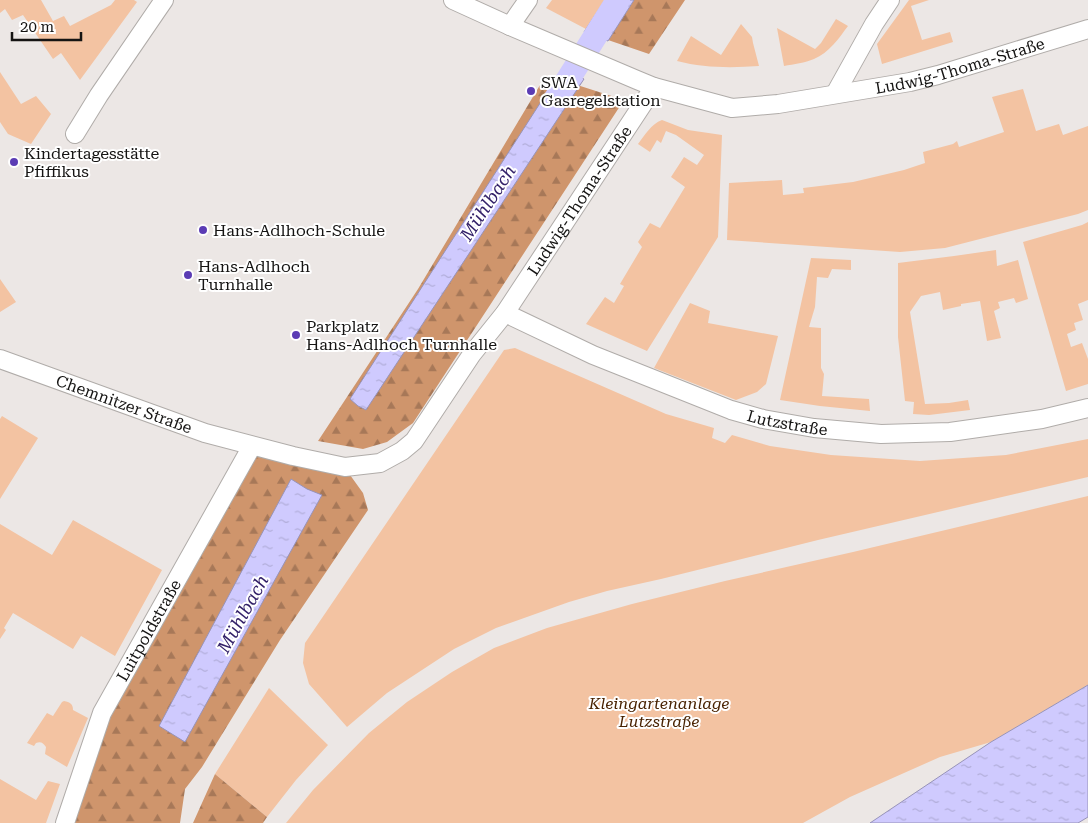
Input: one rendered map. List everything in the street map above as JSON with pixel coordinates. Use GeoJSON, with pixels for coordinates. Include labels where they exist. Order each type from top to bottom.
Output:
{"type":"FeatureCollection","features":[{"type":"Feature","properties":{"kind":"street"},"geometry":{"type":"LineString","coordinates":[[75,134],[164,0]]}},
{"type":"Feature","properties":{"kind":"street"},"geometry":{"type":"LineString","coordinates":[[453,0],[654,87]]}},
{"type":"Feature","properties":{"kind":"street"},"geometry":{"type":"LineString","coordinates":[[510,26],[528,0]]}},
{"type":"Feature","properties":{"kind":"street"},"geometry":{"type":"LineString","coordinates":[[835,94],[874,24],[890,0]]}},
{"type":"Feature","properties":{"kind":"street","name":"Ludwig-Thoma-Straße"},"geometry":{"type":"LineString","coordinates":[[252,446],[346,467],[380,463],[402,451],[414,441],[472,354],[505,313],[654,87],[732,108],[778,104],[938,76],[1088,29]]}},
{"type":"Feature","properties":{"kind":"street","name":"Lutzstraße"},"geometry":{"type":"LineString","coordinates":[[505,313],[593,355],[731,410],[763,419],[814,428],[882,434],[950,432],[1042,419],[1088,408]]}},
{"type":"Feature","properties":{"kind":"street","name":"Chemnitzer Straße"},"geometry":{"type":"LineString","coordinates":[[0,359],[205,433],[252,446]]}},
{"type":"Feature","properties":{"kind":"street","name":"Luitpoldstraße"},"geometry":{"type":"LineString","coordinates":[[65,823],[102,713],[252,446]]}},
{"type":"Feature","properties":{"kind":"green space"},"geometry":{"type":"Polygon","coordinates":[[[0,0],[41,0],[53,21],[64,16],[70,26],[111,5],[115,0],[134,0],[137,2],[80,80],[61,53],[53,59],[23,15],[12,20],[5,9],[0,13],[0,0]]]}},
{"type":"Feature","properties":{"kind":"green space"},"geometry":{"type":"Polygon","coordinates":[[[552,0],[605,0],[586,29],[546,8],[552,0]]]}},
{"type":"Feature","properties":{"kind":"green space"},"geometry":{"type":"Polygon","coordinates":[[[634,0],[685,0],[649,54],[608,40],[634,0]]]}},
{"type":"Feature","properties":{"kind":"green space"},"geometry":{"type":"Polygon","coordinates":[[[909,0],[929,0],[911,6],[922,40],[950,32],[953,42],[882,64],[877,44],[909,0]]]}},
{"type":"Feature","properties":{"kind":"green space"},"geometry":{"type":"Polygon","coordinates":[[[836,19],[848,26],[829,49],[811,60],[784,66],[777,28],[815,49],[836,19]]]}},
{"type":"Feature","properties":{"kind":"green space"},"geometry":{"type":"Polygon","coordinates":[[[741,24],[752,37],[759,66],[718,67],[677,61],[691,36],[721,55],[741,24]]]}},
{"type":"Feature","properties":{"kind":"green space"},"geometry":{"type":"Polygon","coordinates":[[[0,72],[21,104],[36,96],[51,114],[31,144],[8,134],[0,122],[0,72]]]}},
{"type":"Feature","properties":{"kind":"green space"},"geometry":{"type":"Polygon","coordinates":[[[546,75],[624,100],[413,423],[387,442],[363,449],[318,441],[418,289],[546,75]]]}},
{"type":"Feature","properties":{"kind":"green space"},"geometry":{"type":"Polygon","coordinates":[[[1023,89],[1036,131],[1059,124],[1063,135],[1088,126],[1088,210],[945,248],[900,252],[727,240],[729,183],[782,180],[783,195],[804,193],[803,188],[853,182],[904,170],[925,163],[923,152],[953,144],[957,141],[959,147],[1004,132],[992,97],[1023,89]]]}},
{"type":"Feature","properties":{"kind":"green space"},"geometry":{"type":"Polygon","coordinates":[[[662,120],[688,130],[722,135],[718,237],[647,351],[586,324],[605,297],[614,303],[624,286],[620,284],[642,247],[638,242],[650,223],[660,228],[685,187],[671,177],[684,157],[697,165],[704,155],[676,135],[666,131],[661,143],[657,140],[650,152],[638,144],[651,127],[662,120]]]}},
{"type":"Feature","properties":{"kind":"green space"},"geometry":{"type":"Polygon","coordinates":[[[1088,222],[1088,300],[1078,304],[1083,320],[1074,323],[1076,330],[1067,334],[1071,347],[1082,343],[1088,359],[1088,384],[1066,391],[1023,242],[1088,222]]]}},
{"type":"Feature","properties":{"kind":"green space"},"geometry":{"type":"Polygon","coordinates":[[[996,250],[997,266],[1018,260],[1028,299],[1016,303],[1014,298],[998,302],[1000,308],[994,311],[1001,338],[987,341],[980,301],[961,304],[961,306],[943,310],[940,292],[921,296],[910,312],[925,404],[968,400],[970,410],[929,415],[913,414],[914,402],[905,401],[898,337],[898,263],[996,250]]]}},
{"type":"Feature","properties":{"kind":"green space"},"geometry":{"type":"Polygon","coordinates":[[[811,258],[851,260],[851,270],[832,269],[828,278],[817,277],[815,307],[809,327],[821,328],[821,368],[824,374],[822,396],[869,399],[870,411],[780,400],[811,258]]]}},
{"type":"Feature","properties":{"kind":"green space"},"geometry":{"type":"Polygon","coordinates":[[[0,279],[16,302],[0,312],[0,279]]]}},
{"type":"Feature","properties":{"kind":"green space"},"geometry":{"type":"Polygon","coordinates":[[[690,303],[710,311],[708,323],[778,336],[766,384],[757,392],[736,400],[654,368],[690,303]]]}},
{"type":"Feature","properties":{"kind":"green space"},"geometry":{"type":"Polygon","coordinates":[[[515,348],[666,414],[714,428],[712,438],[725,443],[732,435],[770,446],[831,455],[920,461],[1006,455],[1088,439],[1088,477],[818,540],[569,602],[496,628],[454,649],[387,693],[347,727],[309,684],[303,663],[305,643],[504,350],[515,348]]]}},
{"type":"Feature","properties":{"kind":"green space"},"geometry":{"type":"Polygon","coordinates":[[[2,416],[38,438],[0,499],[0,419],[2,416]]]}},
{"type":"Feature","properties":{"kind":"green space"},"geometry":{"type":"Polygon","coordinates":[[[252,446],[345,468],[363,493],[368,510],[280,640],[202,767],[185,789],[180,823],[66,823],[102,713],[252,446]]]}},
{"type":"Feature","properties":{"kind":"green space","name":"Kleingartenanlage Lutzstraße"},"geometry":{"type":"Polygon","coordinates":[[[1088,496],[1088,685],[991,742],[940,757],[850,797],[803,823],[286,823],[313,790],[369,733],[407,702],[452,672],[494,648],[547,628],[632,604],[1088,496]]]}},
{"type":"Feature","properties":{"kind":"green space"},"geometry":{"type":"Polygon","coordinates":[[[73,520],[162,570],[115,656],[81,636],[73,649],[13,613],[0,639],[0,524],[52,555],[73,520]]]}},
{"type":"Feature","properties":{"kind":"green space"},"geometry":{"type":"Polygon","coordinates":[[[269,688],[328,745],[296,780],[267,817],[215,774],[269,688]]]}},
{"type":"Feature","properties":{"kind":"green space"},"geometry":{"type":"Polygon","coordinates":[[[64,701],[71,704],[73,710],[88,718],[67,767],[45,754],[46,747],[42,743],[36,743],[34,746],[27,743],[47,713],[53,716],[64,701]]]}},
{"type":"Feature","properties":{"kind":"green space"},"geometry":{"type":"Polygon","coordinates":[[[215,774],[267,817],[263,823],[193,823],[215,774]]]}},
{"type":"Feature","properties":{"kind":"green space"},"geometry":{"type":"Polygon","coordinates":[[[0,779],[36,800],[48,781],[60,784],[46,823],[0,823],[0,779]]]}},
{"type":"Feature","properties":{"kind":"water"},"geometry":{"type":"Polygon","coordinates":[[[605,0],[634,0],[608,41],[584,32],[605,0]]]}},
{"type":"Feature","properties":{"kind":"water"},"geometry":{"type":"Polygon","coordinates":[[[562,69],[584,79],[366,410],[358,406],[350,399],[562,69]]]}},
{"type":"Feature","properties":{"kind":"water"},"geometry":{"type":"Polygon","coordinates":[[[291,479],[307,489],[322,495],[185,742],[159,726],[291,479]]]}},
{"type":"Feature","properties":{"kind":"water"},"geometry":{"type":"Polygon","coordinates":[[[1088,685],[1088,817],[1078,823],[870,823],[991,742],[1088,685]]]}},
{"type":"Feature","properties":{"kind":"waterway","name":"Mühlbach"},"geometry":{"type":"LineString","coordinates":[[555,100],[618,0]]}},
{"type":"Feature","properties":{"kind":"place","name":"SWA Gasregelstation"},"geometry":{"type":"Point","coordinates":[531,91]}},
{"type":"Feature","properties":{"kind":"place","name":"Kindertagesstätte Pfiffikus"},"geometry":{"type":"Point","coordinates":[14,162]}},
{"type":"Feature","properties":{"kind":"place","name":"Hans-Adlhoch-Schule"},"geometry":{"type":"Point","coordinates":[203,230]}},
{"type":"Feature","properties":{"kind":"place","name":"Hans-Adlhoch Turnhalle"},"geometry":{"type":"Point","coordinates":[188,275]}},
{"type":"Feature","properties":{"kind":"place","name":"Parkplatz Hans-Adlhoch Turnhalle"},"geometry":{"type":"Point","coordinates":[296,335]}}]}
